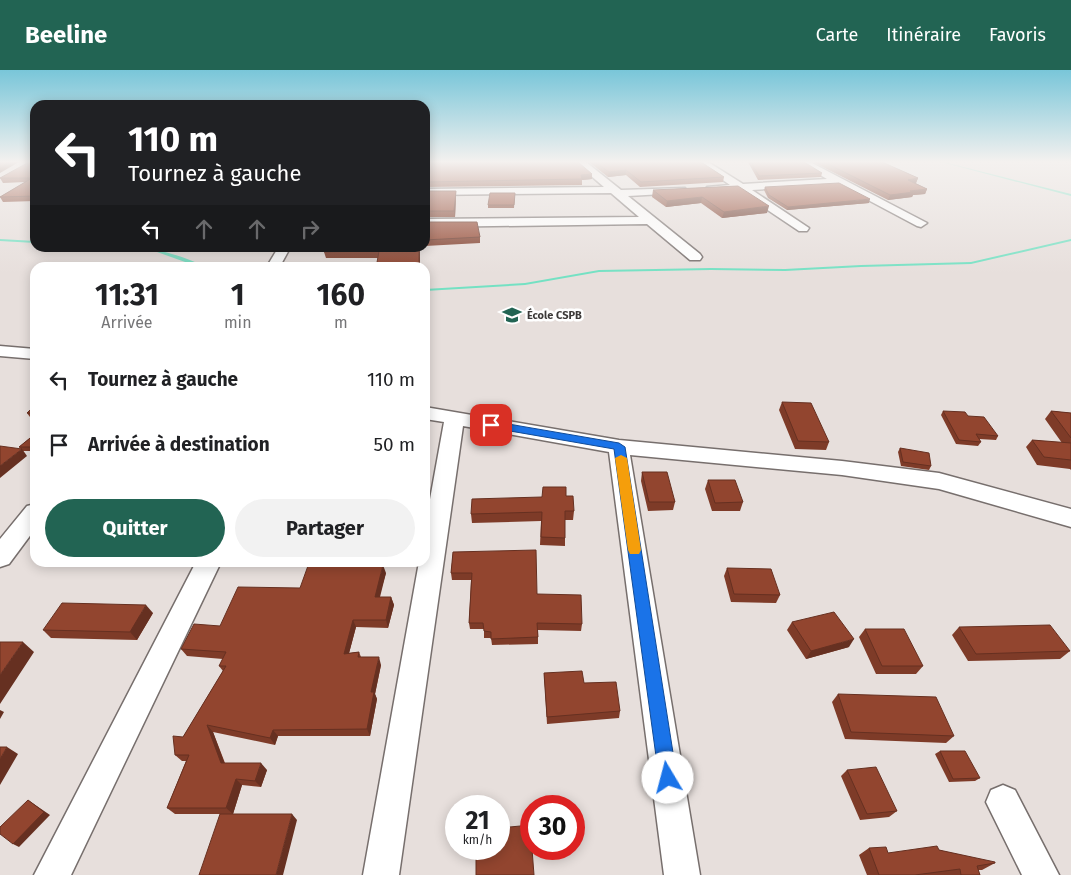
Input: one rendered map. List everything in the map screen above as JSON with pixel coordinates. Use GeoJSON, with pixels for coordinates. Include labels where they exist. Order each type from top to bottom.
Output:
{"type":"FeatureCollection","features":[{"type":"Feature","properties":{"kind":"street"},"geometry":{"type":"LineString","coordinates":[[627,200],[695,257]]}},
{"type":"Feature","properties":{"kind":"street"},"geometry":{"type":"LineString","coordinates":[[760,200],[803,228]]}},
{"type":"Feature","properties":{"kind":"street"},"geometry":{"type":"LineString","coordinates":[[876,200],[921,223]]}},
{"type":"Feature","properties":{"kind":"street"},"geometry":{"type":"LineString","coordinates":[[430,223],[650,220]]}},
{"type":"Feature","properties":{"kind":"street"},"geometry":{"type":"LineString","coordinates":[[0,367],[8,351],[30,353]]}},
{"type":"Feature","properties":{"kind":"street"},"geometry":{"type":"LineString","coordinates":[[430,414],[619,447],[842,468],[938,481],[1071,518]]}},
{"type":"Feature","properties":{"kind":"street"},"geometry":{"type":"LineString","coordinates":[[381,875],[454,418]]}},
{"type":"Feature","properties":{"kind":"street"},"geometry":{"type":"LineString","coordinates":[[619,447],[682,875]]}},
{"type":"Feature","properties":{"kind":"street"},"geometry":{"type":"LineString","coordinates":[[0,557],[30,518]]}},
{"type":"Feature","properties":{"kind":"street"},"geometry":{"type":"LineString","coordinates":[[52,875],[206,567]]}},
{"type":"Feature","properties":{"kind":"street"},"geometry":{"type":"LineString","coordinates":[[1003,802],[1041,875]]}},
{"type":"Feature","properties":{"kind":"building"},"geometry":{"type":"Polygon","coordinates":[[[430,200],[455,200],[454,211],[430,211],[430,200]]]}},
{"type":"Feature","properties":{"kind":"building"},"geometry":{"type":"Polygon","coordinates":[[[489,200],[514,200],[514,205],[488,205],[489,200]]]}},
{"type":"Feature","properties":{"kind":"building"},"geometry":{"type":"Polygon","coordinates":[[[706,200],[759,200],[769,206],[724,212],[706,200]]]}},
{"type":"Feature","properties":{"kind":"building"},"geometry":{"type":"Polygon","coordinates":[[[776,200],[864,200],[788,207],[776,200]]]}},
{"type":"Feature","properties":{"kind":"building"},"geometry":{"type":"Polygon","coordinates":[[[430,222],[477,222],[480,237],[430,240],[430,222]]]}},
{"type":"Feature","properties":{"kind":"building"},"geometry":{"type":"Polygon","coordinates":[[[379,252],[419,252],[419,262],[377,262],[379,252]]]}},
{"type":"Feature","properties":{"kind":"building"},"geometry":{"type":"Polygon","coordinates":[[[782,402],[811,403],[829,442],[798,441],[782,402]]]}},
{"type":"Feature","properties":{"kind":"building"},"geometry":{"type":"Polygon","coordinates":[[[943,411],[965,412],[968,416],[984,417],[998,436],[976,434],[981,442],[959,440],[943,411]]]}},
{"type":"Feature","properties":{"kind":"building"},"geometry":{"type":"Polygon","coordinates":[[[1051,411],[1071,413],[1071,438],[1051,411]]]}},
{"type":"Feature","properties":{"kind":"building"},"geometry":{"type":"Polygon","coordinates":[[[30,438],[30,447],[19,447],[30,438]]]}},
{"type":"Feature","properties":{"kind":"building"},"geometry":{"type":"Polygon","coordinates":[[[1032,440],[1071,443],[1071,460],[1044,457],[1032,440]]]}},
{"type":"Feature","properties":{"kind":"building"},"geometry":{"type":"Polygon","coordinates":[[[0,446],[22,449],[0,466],[0,446]]]}},
{"type":"Feature","properties":{"kind":"building"},"geometry":{"type":"Polygon","coordinates":[[[900,448],[929,453],[931,466],[903,462],[900,448]]]}},
{"type":"Feature","properties":{"kind":"building"},"geometry":{"type":"Polygon","coordinates":[[[642,472],[667,472],[675,502],[649,502],[642,472]]]}},
{"type":"Feature","properties":{"kind":"building"},"geometry":{"type":"Polygon","coordinates":[[[708,480],[735,480],[743,502],[715,503],[708,480]]]}},
{"type":"Feature","properties":{"kind":"building"},"geometry":{"type":"Polygon","coordinates":[[[543,487],[566,487],[566,496],[573,496],[574,511],[565,511],[565,538],[541,537],[542,512],[471,514],[472,499],[542,497],[543,487]]]}},
{"type":"Feature","properties":{"kind":"building"},"geometry":{"type":"Polygon","coordinates":[[[536,550],[537,594],[581,595],[582,624],[537,623],[538,637],[491,639],[491,632],[484,631],[483,623],[469,623],[472,573],[451,573],[453,552],[536,550]]]}},
{"type":"Feature","properties":{"kind":"building"},"geometry":{"type":"Polygon","coordinates":[[[308,567],[382,567],[375,597],[391,597],[386,620],[353,620],[344,654],[359,652],[358,657],[379,657],[371,692],[374,692],[367,729],[273,730],[270,738],[207,725],[221,763],[261,763],[255,781],[236,779],[226,808],[167,808],[189,755],[175,755],[173,736],[183,737],[226,666],[219,666],[226,652],[181,649],[194,624],[220,626],[238,587],[300,588],[308,567]]]}},
{"type":"Feature","properties":{"kind":"building"},"geometry":{"type":"Polygon","coordinates":[[[727,568],[771,569],[780,595],[734,594],[727,568]]]}},
{"type":"Feature","properties":{"kind":"building"},"geometry":{"type":"Polygon","coordinates":[[[62,603],[146,605],[130,632],[43,630],[62,603]]]}},
{"type":"Feature","properties":{"kind":"building"},"geometry":{"type":"Polygon","coordinates":[[[834,612],[854,639],[811,651],[792,622],[834,612]]]}},
{"type":"Feature","properties":{"kind":"building"},"geometry":{"type":"Polygon","coordinates":[[[1050,625],[1070,651],[976,654],[959,627],[1050,625]]]}},
{"type":"Feature","properties":{"kind":"building"},"geometry":{"type":"Polygon","coordinates":[[[865,629],[904,629],[923,666],[882,666],[865,629]]]}},
{"type":"Feature","properties":{"kind":"building"},"geometry":{"type":"Polygon","coordinates":[[[0,642],[23,642],[0,675],[0,642]]]}},
{"type":"Feature","properties":{"kind":"building"},"geometry":{"type":"Polygon","coordinates":[[[582,671],[584,683],[616,682],[620,711],[547,717],[544,673],[582,671]]]}},
{"type":"Feature","properties":{"kind":"building"},"geometry":{"type":"Polygon","coordinates":[[[838,694],[936,697],[954,736],[851,732],[838,694]]]}},
{"type":"Feature","properties":{"kind":"building"},"geometry":{"type":"Polygon","coordinates":[[[0,747],[7,747],[0,759],[0,747]]]}},
{"type":"Feature","properties":{"kind":"building"},"geometry":{"type":"Polygon","coordinates":[[[940,751],[965,751],[980,778],[953,779],[940,751]]]}},
{"type":"Feature","properties":{"kind":"building"},"geometry":{"type":"Polygon","coordinates":[[[876,767],[897,811],[867,814],[847,770],[876,767]]]}},
{"type":"Feature","properties":{"kind":"building"},"geometry":{"type":"Polygon","coordinates":[[[28,800],[44,812],[13,844],[0,834],[0,827],[28,800]]]}},
{"type":"Feature","properties":{"kind":"building"},"geometry":{"type":"Polygon","coordinates":[[[220,814],[292,814],[276,875],[199,875],[220,814]]]}},
{"type":"Feature","properties":{"kind":"building"},"geometry":{"type":"Polygon","coordinates":[[[520,826],[520,860],[533,860],[534,875],[476,875],[476,860],[510,860],[510,827],[520,826]]]}},
{"type":"Feature","properties":{"kind":"building"},"geometry":{"type":"Polygon","coordinates":[[[937,846],[939,850],[995,863],[977,866],[980,875],[961,875],[960,869],[915,875],[879,875],[869,848],[886,847],[888,853],[937,846]]]}},
{"type":"Feature","properties":{"kind":"waterway"},"geometry":{"type":"LineString","coordinates":[[0,240],[30,242]]}},
{"type":"Feature","properties":{"kind":"waterway"},"geometry":{"type":"LineString","coordinates":[[430,290],[525,284],[599,271],[785,270],[971,263],[1071,240]]}},
{"type":"Feature","properties":{"kind":"waterway"},"geometry":{"type":"LineString","coordinates":[[161,252],[190,262]]}},
{"type":"Feature","properties":{"kind":"slow traffic"},"geometry":{"type":"LineString","coordinates":[[621,458],[634,550]]}},
{"type":"Feature","properties":{"kind":"place","name":"École CSPB"},"geometry":{"type":"Point","coordinates":[512,315]}},
{"type":"Feature","properties":{"kind":"route"},"geometry":{"type":"LineString","coordinates":[[491,425],[619,447],[668,778]]}}]}
